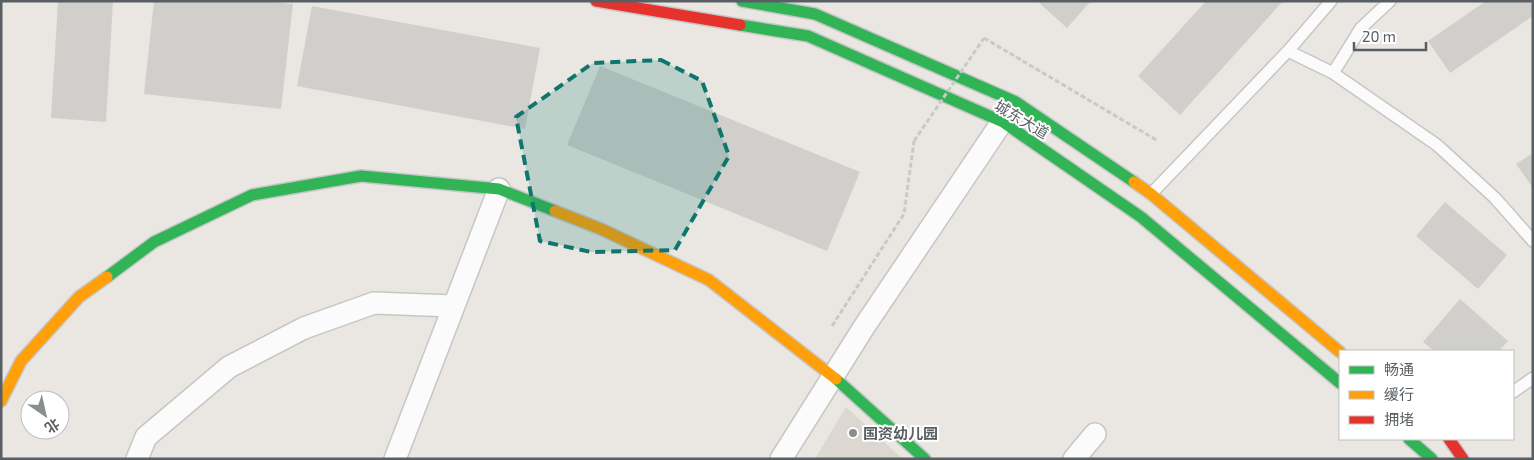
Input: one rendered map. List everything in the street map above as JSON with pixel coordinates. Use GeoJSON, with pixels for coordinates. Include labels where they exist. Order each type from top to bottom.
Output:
{"type":"FeatureCollection","features":[{"type":"Feature","properties":{"kind":"main road","name":"城东大道"},"geometry":{"type":"LineString","coordinates":[[596,1],[808,36],[1003,122],[1141,218],[1339,382]]}},
{"type":"Feature","properties":{"kind":"main road","name":"城东大道"},"geometry":{"type":"LineString","coordinates":[[742,1],[815,14],[1016,102],[1151,194],[1339,351]]}},
{"type":"Feature","properties":{"kind":"main road"},"geometry":{"type":"LineString","coordinates":[[1,401],[21,361],[79,297],[154,242],[252,195],[361,176],[499,189],[601,229],[710,280],[833,376],[925,459]]}},
{"type":"Feature","properties":{"kind":"main road"},"geometry":{"type":"LineString","coordinates":[[1410,440],[1432,459]]}},
{"type":"Feature","properties":{"kind":"main road"},"geometry":{"type":"LineString","coordinates":[[1450,440],[1463,459]]}},
{"type":"Feature","properties":{"kind":"street"},"geometry":{"type":"LineString","coordinates":[[781,459],[864,327],[1016,102]]}},
{"type":"Feature","properties":{"kind":"street"},"geometry":{"type":"LineString","coordinates":[[394,459],[499,189]]}},
{"type":"Feature","properties":{"kind":"street"},"geometry":{"type":"LineString","coordinates":[[137,459],[146,437],[229,367],[304,328],[374,302],[453,306]]}},
{"type":"Feature","properties":{"kind":"street"},"geometry":{"type":"LineString","coordinates":[[1074,459],[1095,434]]}},
{"type":"Feature","properties":{"kind":"lane"},"geometry":{"type":"LineString","coordinates":[[1151,194],[1288,51],[1330,1]]}},
{"type":"Feature","properties":{"kind":"lane"},"geometry":{"type":"LineString","coordinates":[[1333,73],[1360,28],[1390,1]]}},
{"type":"Feature","properties":{"kind":"lane"},"geometry":{"type":"LineString","coordinates":[[1288,51],[1333,73],[1437,145],[1495,198],[1533,241]]}},
{"type":"Feature","properties":{"kind":"lane"},"geometry":{"type":"LineString","coordinates":[[1514,391],[1533,378]]}},
{"type":"Feature","properties":{"kind":"path"},"geometry":{"type":"LineString","coordinates":[[832,326],[904,214],[914,141],[984,38],[1158,141]]}},
{"type":"Feature","properties":{"kind":"highlighted area"},"geometry":{"type":"Polygon","coordinates":[[[661,60],[702,81],[729,156],[675,250],[591,252],[540,241],[516,117],[593,63],[661,60]]]}},
{"type":"Feature","properties":{"kind":"shaded area","name":"国资幼儿园"},"geometry":{"type":"Polygon","coordinates":[[[846,407],[903,459],[815,459],[846,407]]]}},
{"type":"Feature","properties":{"kind":"building"},"geometry":{"type":"Polygon","coordinates":[[[58,1],[113,1],[106,122],[51,118],[58,1]]]}},
{"type":"Feature","properties":{"kind":"building"},"geometry":{"type":"Polygon","coordinates":[[[154,1],[262,1],[293,4],[281,109],[144,94],[154,1]]]}},
{"type":"Feature","properties":{"kind":"building"},"geometry":{"type":"Polygon","coordinates":[[[1037,1],[1091,1],[1067,28],[1037,1]]]}},
{"type":"Feature","properties":{"kind":"building"},"geometry":{"type":"Polygon","coordinates":[[[1206,1],[1283,1],[1180,115],[1138,76],[1206,1]]]}},
{"type":"Feature","properties":{"kind":"building"},"geometry":{"type":"Polygon","coordinates":[[[1486,1],[1533,1],[1533,16],[1450,73],[1428,41],[1486,1]]]}},
{"type":"Feature","properties":{"kind":"building"},"geometry":{"type":"Polygon","coordinates":[[[312,6],[540,48],[525,129],[297,86],[312,6]]]}},
{"type":"Feature","properties":{"kind":"building"},"geometry":{"type":"Polygon","coordinates":[[[600,66],[860,172],[827,251],[567,145],[600,66]]]}},
{"type":"Feature","properties":{"kind":"building"},"geometry":{"type":"Polygon","coordinates":[[[1533,153],[1533,188],[1516,164],[1533,153]]]}},
{"type":"Feature","properties":{"kind":"building"},"geometry":{"type":"Polygon","coordinates":[[[1445,202],[1507,255],[1478,289],[1416,236],[1445,202]]]}},
{"type":"Feature","properties":{"kind":"building"},"geometry":{"type":"Polygon","coordinates":[[[1460,299],[1508,341],[1500,350],[1433,350],[1423,342],[1460,299]]]}},
{"type":"Feature","properties":{"kind":"traffic: fast"},"geometry":{"type":"LineString","coordinates":[[742,1],[815,14],[1016,102],[1134,182]]}},
{"type":"Feature","properties":{"kind":"traffic: fast"},"geometry":{"type":"LineString","coordinates":[[740,25],[808,36],[1003,122],[1141,217],[1339,382]]}},
{"type":"Feature","properties":{"kind":"traffic: fast"},"geometry":{"type":"LineString","coordinates":[[107,277],[154,242],[252,195],[361,176],[499,189],[555,211]]}},
{"type":"Feature","properties":{"kind":"traffic: fast"},"geometry":{"type":"LineString","coordinates":[[836,379],[925,459]]}},
{"type":"Feature","properties":{"kind":"traffic: fast"},"geometry":{"type":"LineString","coordinates":[[1410,440],[1432,459]]}},
{"type":"Feature","properties":{"kind":"traffic: slow"},"geometry":{"type":"LineString","coordinates":[[1134,182],[1151,194],[1339,351]]}},
{"type":"Feature","properties":{"kind":"traffic: slow"},"geometry":{"type":"LineString","coordinates":[[555,211],[601,229],[709,280],[836,379]]}},
{"type":"Feature","properties":{"kind":"traffic: slow"},"geometry":{"type":"LineString","coordinates":[[1,401],[21,361],[79,297],[107,277]]}},
{"type":"Feature","properties":{"kind":"traffic: jam"},"geometry":{"type":"LineString","coordinates":[[596,1],[740,25]]}},
{"type":"Feature","properties":{"kind":"traffic: jam"},"geometry":{"type":"LineString","coordinates":[[1450,440],[1463,459]]}},
{"type":"Feature","properties":{"kind":"place","name":"国资幼儿园"},"geometry":{"type":"Point","coordinates":[853,433]}}]}
